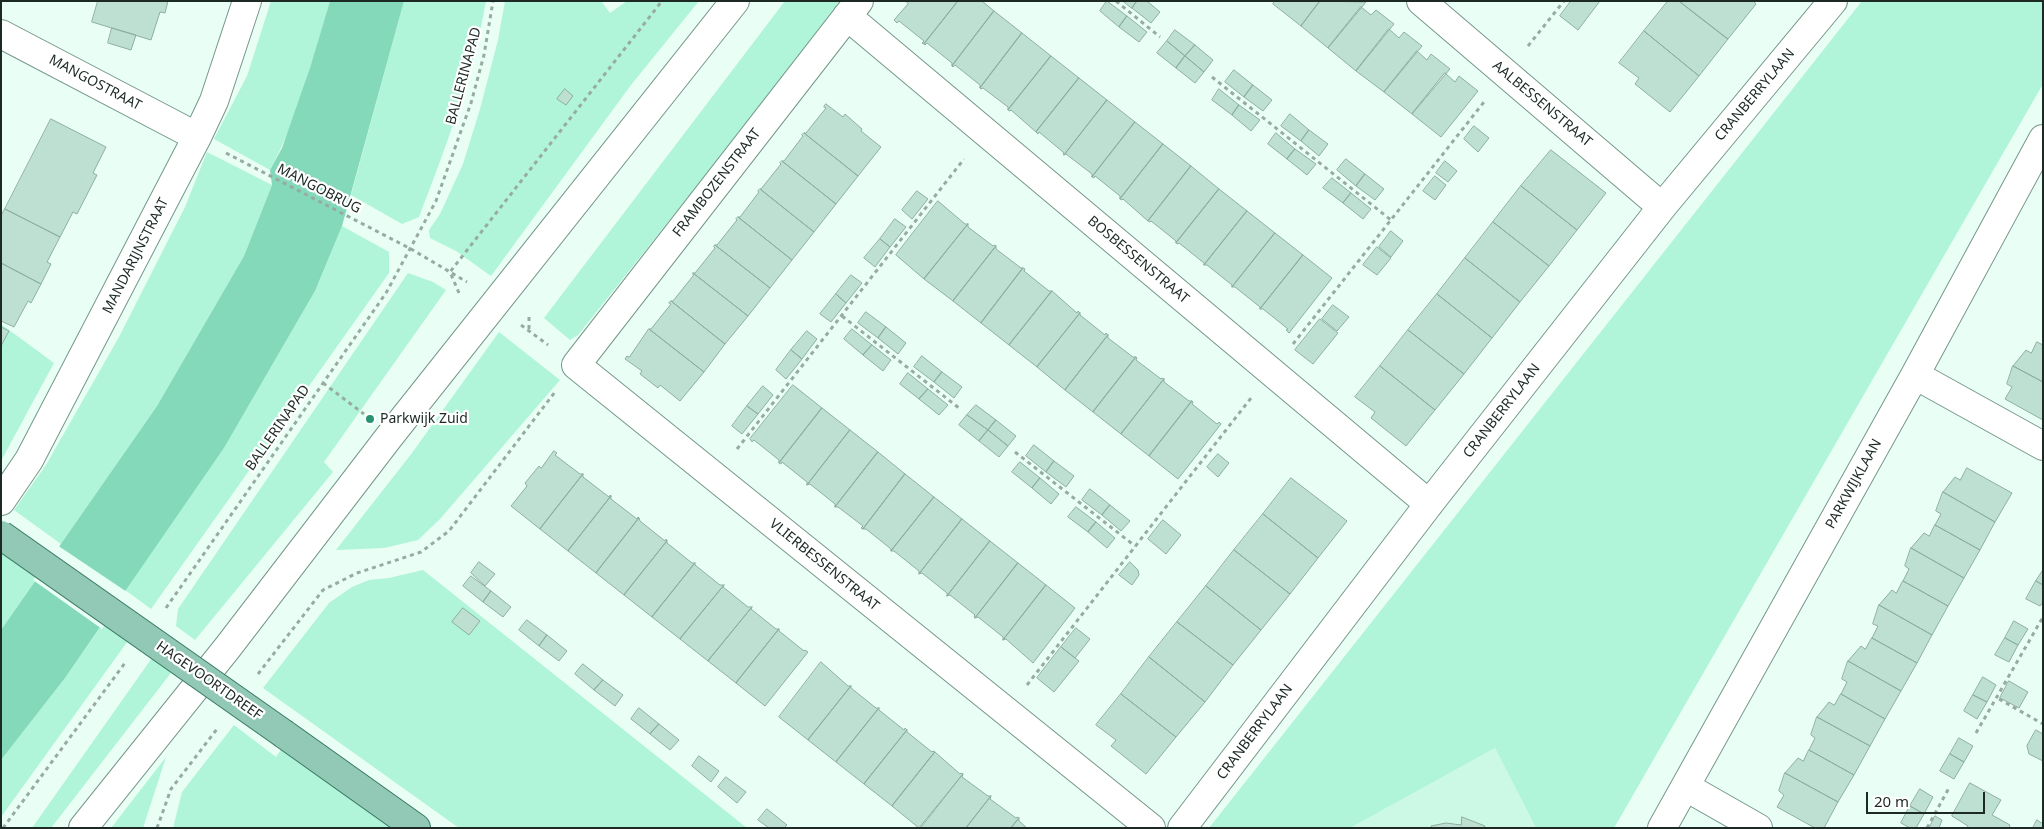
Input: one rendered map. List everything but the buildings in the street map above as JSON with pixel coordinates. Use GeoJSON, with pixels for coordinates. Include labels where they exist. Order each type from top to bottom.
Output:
{"type":"FeatureCollection","features":[{"type":"Feature","properties":{"kind":"main road","name":"HAGEVOORTDREEF"},"geometry":{"type":"LineString","coordinates":[[1,535],[416,828]]}},
{"type":"Feature","properties":{"kind":"street","name":"MANDARIJNSTRAAT"},"geometry":{"type":"LineString","coordinates":[[1,501],[29,460],[197,137],[214,101],[247,1]]}},
{"type":"Feature","properties":{"kind":"street"},"geometry":{"type":"LineString","coordinates":[[83,828],[228,647],[389,437],[735,1]]}},
{"type":"Feature","properties":{"kind":"street","name":"AALBESSENSTRAAT"},"geometry":{"type":"LineString","coordinates":[[1421,1],[1662,207]]}},
{"type":"Feature","properties":{"kind":"street","name":"CRANBERRYLAAN"},"geometry":{"type":"LineString","coordinates":[[1182,828],[1429,504],[1662,207],[1833,1]]}},
{"type":"Feature","properties":{"kind":"street","name":"BOSBESSENSTRAAT"},"geometry":{"type":"LineString","coordinates":[[853,9],[984,133],[1429,504]]}},
{"type":"Feature","properties":{"kind":"street","name":"FRAMBOZENSTRAAT"},"geometry":{"type":"LineString","coordinates":[[576,365],[853,9]]}},
{"type":"Feature","properties":{"kind":"street","name":"MANGOSTRAAT"},"geometry":{"type":"LineString","coordinates":[[1,34],[188,132]]}},
{"type":"Feature","properties":{"kind":"street","name":"PARKWIJKLAAN"},"geometry":{"type":"LineString","coordinates":[[1662,828],[1915,375],[2043,139]]}},
{"type":"Feature","properties":{"kind":"street","name":"VLIERBESSENSTRAAT"},"geometry":{"type":"LineString","coordinates":[[576,365],[1151,828]]}},
{"type":"Feature","properties":{"kind":"street"},"geometry":{"type":"LineString","coordinates":[[1915,375],[2043,446]]}},
{"type":"Feature","properties":{"kind":"street"},"geometry":{"type":"LineString","coordinates":[[1686,787],[1758,828]]}},
{"type":"Feature","properties":{"kind":"path","name":"BALLERINAPAD"},"geometry":{"type":"LineString","coordinates":[[166,609],[386,293],[411,248],[436,201],[471,103],[484,55],[493,1]]}},
{"type":"Feature","properties":{"kind":"path"},"geometry":{"type":"LineString","coordinates":[[462,300],[450,272],[662,1]]}},
{"type":"Feature","properties":{"kind":"path"},"geometry":{"type":"LineString","coordinates":[[1116,1],[1160,37]]}},
{"type":"Feature","properties":{"kind":"path"},"geometry":{"type":"LineString","coordinates":[[1212,77],[1391,220]]}},
{"type":"Feature","properties":{"kind":"path"},"geometry":{"type":"LineString","coordinates":[[715,477],[984,133]]}},
{"type":"Feature","properties":{"kind":"path","name":"MANGOBRUG"},"geometry":{"type":"LineString","coordinates":[[258,170],[411,248],[471,284],[495,304]]}},
{"type":"Feature","properties":{"kind":"path"},"geometry":{"type":"LineString","coordinates":[[253,682],[324,590],[357,573],[421,552],[449,532],[576,365],[495,304]]}},
{"type":"Feature","properties":{"kind":"path"},"geometry":{"type":"LineString","coordinates":[[842,316],[960,408]]}},
{"type":"Feature","properties":{"kind":"path"},"geometry":{"type":"LineString","coordinates":[[323,383],[370,419]]}},
{"type":"Feature","properties":{"kind":"path"},"geometry":{"type":"LineString","coordinates":[[1014,452],[1135,546]]}},
{"type":"Feature","properties":{"kind":"path"},"geometry":{"type":"LineString","coordinates":[[1976,733],[2043,617]]}},
{"type":"Feature","properties":{"kind":"path"},"geometry":{"type":"LineString","coordinates":[[3,828],[126,662]]}},
{"type":"Feature","properties":{"kind":"path"},"geometry":{"type":"LineString","coordinates":[[1999,699],[2043,724]]}},
{"type":"Feature","properties":{"kind":"path"},"geometry":{"type":"LineString","coordinates":[[157,828],[170,789],[218,727]]}},
{"type":"Feature","properties":{"kind":"path"},"geometry":{"type":"LineString","coordinates":[[1927,828],[1950,786]]}},
{"type":"Feature","properties":{"kind":"shaded area"},"geometry":{"type":"Polygon","coordinates":[[[271,1],[330,1],[297,109],[270,170],[214,139],[247,76],[271,1]]]}},
{"type":"Feature","properties":{"kind":"shaded area"},"geometry":{"type":"Polygon","coordinates":[[[330,1],[404,1],[342,226],[315,291],[224,448],[65,678],[1,760],[1,630],[157,406],[244,256],[272,185],[270,170],[282,148],[310,68],[330,1]]]}},
{"type":"Feature","properties":{"kind":"shaded area"},"geometry":{"type":"Polygon","coordinates":[[[404,1],[486,1],[466,83],[429,191],[419,217],[402,224],[351,195],[404,1]]]}},
{"type":"Feature","properties":{"kind":"shaded area"},"geometry":{"type":"Polygon","coordinates":[[[505,1],[601,1],[610,13],[627,1],[699,1],[631,85],[491,276],[456,251],[430,238],[429,230],[440,214],[463,164],[498,40],[505,1]]]}},
{"type":"Feature","properties":{"kind":"shaded area"},"geometry":{"type":"Polygon","coordinates":[[[785,1],[844,1],[578,335],[570,340],[544,318],[785,1]]]}},
{"type":"Feature","properties":{"kind":"shaded area"},"geometry":{"type":"Polygon","coordinates":[[[1862,1],[2043,1],[2043,84],[1614,828],[1536,828],[1495,748],[1350,828],[1209,828],[1862,1]]]}},
{"type":"Feature","properties":{"kind":"shaded area"},"geometry":{"type":"Polygon","coordinates":[[[207,152],[272,185],[244,256],[157,406],[61,544],[14,510],[46,465],[119,337],[185,207],[207,152]]]}},
{"type":"Feature","properties":{"kind":"shaded area"},"geometry":{"type":"Polygon","coordinates":[[[342,226],[389,252],[389,273],[151,609],[125,590],[224,448],[315,291],[342,226]]]}},
{"type":"Feature","properties":{"kind":"shaded area"},"geometry":{"type":"Polygon","coordinates":[[[408,273],[433,282],[446,290],[324,462],[333,472],[195,640],[176,626],[178,609],[408,273]]]}},
{"type":"Feature","properties":{"kind":"shaded area"},"geometry":{"type":"Polygon","coordinates":[[[1,324],[54,363],[1,461],[1,324]]]}},
{"type":"Feature","properties":{"kind":"shaded area"},"geometry":{"type":"Polygon","coordinates":[[[499,332],[560,380],[440,519],[418,540],[384,548],[336,550],[412,453],[499,332]]]}},
{"type":"Feature","properties":{"kind":"shaded area"},"geometry":{"type":"Polygon","coordinates":[[[1,549],[39,575],[1,630],[1,549]]]}},
{"type":"Feature","properties":{"kind":"shaded area"},"geometry":{"type":"Polygon","coordinates":[[[423,570],[747,828],[459,828],[263,688],[329,603],[352,587],[369,580],[389,578],[423,570]]]}},
{"type":"Feature","properties":{"kind":"shaded area"},"geometry":{"type":"Polygon","coordinates":[[[105,621],[130,638],[1,817],[1,760],[65,678],[105,621]]]}},
{"type":"Feature","properties":{"kind":"shaded area"},"geometry":{"type":"Polygon","coordinates":[[[154,655],[174,669],[51,828],[32,828],[154,655]]]}},
{"type":"Feature","properties":{"kind":"shaded area"},"geometry":{"type":"Polygon","coordinates":[[[234,725],[276,757],[282,748],[390,828],[173,828],[182,792],[234,725]]]}},
{"type":"Feature","properties":{"kind":"shaded area"},"geometry":{"type":"Polygon","coordinates":[[[1495,748],[1536,828],[1350,828],[1495,748]]]}},
{"type":"Feature","properties":{"kind":"shaded area"},"geometry":{"type":"Polygon","coordinates":[[[166,757],[143,828],[111,828],[166,757]]]}},
{"type":"Feature","properties":{"kind":"pier"},"geometry":{"type":"Polygon","coordinates":[[[57,545],[127,592],[102,629],[33,580],[57,545]]]}},
{"type":"Feature","properties":{"kind":"place","name":"Parkwijk Zuid"},"geometry":{"type":"Point","coordinates":[370,419]}}]}
